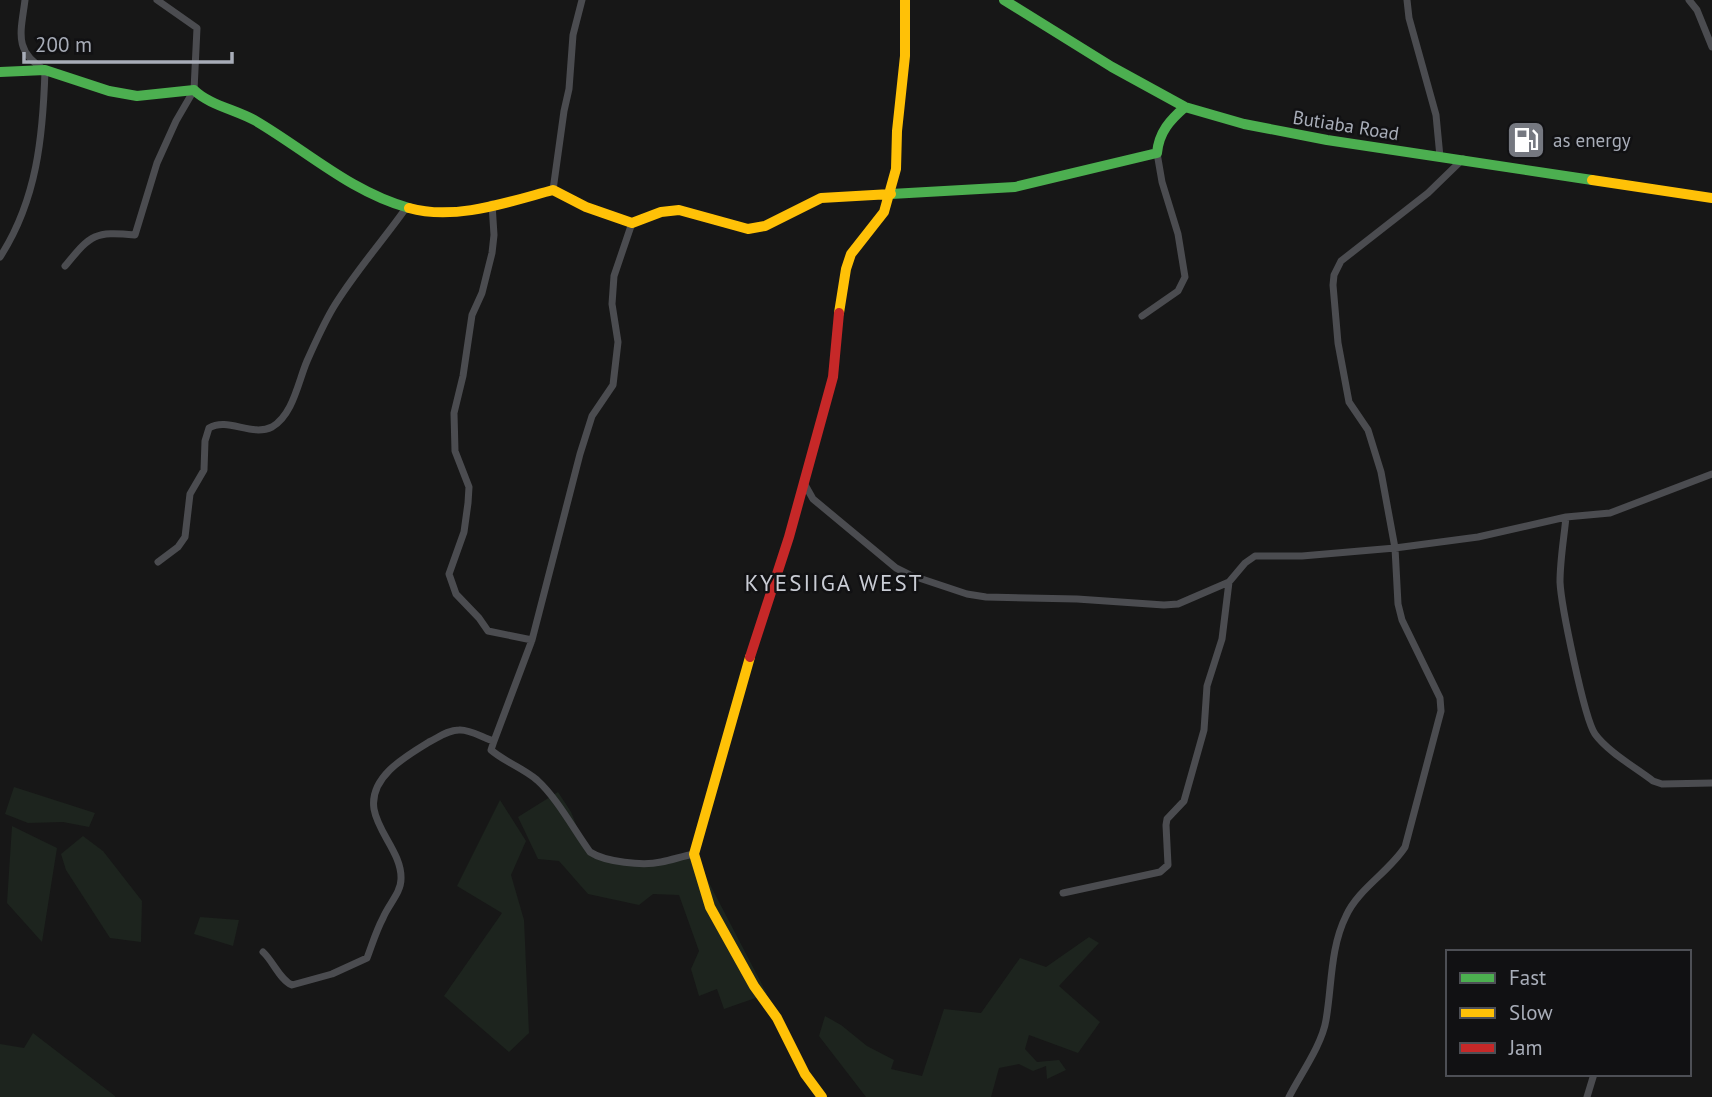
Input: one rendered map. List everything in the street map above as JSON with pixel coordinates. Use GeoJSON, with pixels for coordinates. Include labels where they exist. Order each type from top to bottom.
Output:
{"type":"FeatureCollection","features":[{"type":"Feature","properties":{"kind":"street"},"geometry":{"type":"LineString","coordinates":[[25,0],[22,50],[45,70],[109,91],[137,96],[194,90]]}},
{"type":"Feature","properties":{"kind":"street"},"geometry":{"type":"LineString","coordinates":[[65,266],[94,236],[107,232],[135,235],[157,163],[194,90],[197,28],[157,0]]}},
{"type":"Feature","properties":{"kind":"street"},"geometry":{"type":"LineString","coordinates":[[553,190],[569,89],[574,26],[582,0]]}},
{"type":"Feature","properties":{"kind":"street"},"geometry":{"type":"LineString","coordinates":[[822,1097],[805,1074],[777,1018],[754,986],[710,907],[694,854],[757,632],[789,537],[833,377],[839,298],[845,269],[851,254],[884,212],[890,193],[897,160],[905,56],[905,0]]}},
{"type":"Feature","properties":{"kind":"street","name":"Butiaba Road"},"geometry":{"type":"LineString","coordinates":[[1004,0],[1112,67],[1185,107],[1244,124],[1284,133],[1712,198]]}},
{"type":"Feature","properties":{"kind":"street"},"geometry":{"type":"LineString","coordinates":[[1407,0],[1409,18],[1436,115],[1440,157]]}},
{"type":"Feature","properties":{"kind":"street"},"geometry":{"type":"LineString","coordinates":[[1689,0],[1697,10],[1712,47]]}},
{"type":"Feature","properties":{"kind":"street"},"geometry":{"type":"LineString","coordinates":[[0,72],[45,70]]}},
{"type":"Feature","properties":{"kind":"street"},"geometry":{"type":"LineString","coordinates":[[0,257],[23,213],[32,188],[43,117],[45,70]]}},
{"type":"Feature","properties":{"kind":"street"},"geometry":{"type":"LineString","coordinates":[[194,90],[200,97],[233,109],[268,128],[379,199],[406,208],[438,212],[492,204],[553,190],[586,207],[632,223],[664,211],[681,210],[742,227],[757,228],[806,202],[840,196],[944,193],[1016,187],[1157,153]]}},
{"type":"Feature","properties":{"kind":"street"},"geometry":{"type":"LineString","coordinates":[[1142,316],[1178,291],[1185,277],[1178,234],[1162,182],[1157,153],[1158,138],[1165,125],[1185,107]]}},
{"type":"Feature","properties":{"kind":"street"},"geometry":{"type":"LineString","coordinates":[[1289,1097],[1323,1032],[1330,977],[1346,913],[1398,858],[1405,847],[1441,710],[1440,698],[1400,611],[1395,548],[1381,472],[1372,438],[1349,402],[1338,343],[1334,275],[1340,261],[1428,193],[1462,159]]}},
{"type":"Feature","properties":{"kind":"street"},"geometry":{"type":"LineString","coordinates":[[492,204],[492,253],[482,293],[472,316],[454,413],[455,451],[469,487],[464,532],[449,574],[456,594],[488,631],[532,640]]}},
{"type":"Feature","properties":{"kind":"street"},"geometry":{"type":"LineString","coordinates":[[158,562],[178,547],[185,537],[190,494],[204,470],[206,433],[209,428],[219,425],[263,429],[281,419],[292,402],[307,361],[333,308],[406,208]]}},
{"type":"Feature","properties":{"kind":"street"},"geometry":{"type":"LineString","coordinates":[[632,223],[614,276],[611,304],[618,342],[613,385],[592,416],[532,640],[491,750],[543,786],[590,852],[595,855],[608,859],[657,863],[694,854]]}},
{"type":"Feature","properties":{"kind":"street"},"geometry":{"type":"LineString","coordinates":[[804,483],[813,499],[896,568],[910,575],[967,594],[986,597],[1164,605],[1178,604],[1229,582],[1244,563],[1255,556],[1302,556],[1478,537],[1566,517],[1610,513],[1712,474]]}},
{"type":"Feature","properties":{"kind":"street"},"geometry":{"type":"LineString","coordinates":[[1566,517],[1560,579],[1561,597],[1592,731],[1653,781],[1662,784],[1712,783]]}},
{"type":"Feature","properties":{"kind":"street"},"geometry":{"type":"LineString","coordinates":[[1062,893],[1160,872],[1167,868],[1167,819],[1184,801],[1204,730],[1207,685],[1222,639],[1229,582]]}},
{"type":"Feature","properties":{"kind":"street"},"geometry":{"type":"LineString","coordinates":[[263,952],[273,961],[286,983],[292,985],[332,974],[364,960],[401,882],[398,864],[373,805],[381,782],[395,765],[452,730],[468,730],[494,741]]}},
{"type":"Feature","properties":{"kind":"street"},"geometry":{"type":"LineString","coordinates":[[1587,1097],[1593,1076]]}},
{"type":"Feature","properties":{"kind":"shaded area"},"geometry":{"type":"Polygon","coordinates":[[[14,787],[95,813],[89,827],[63,822],[28,823],[5,814],[14,787]]]}},
{"type":"Feature","properties":{"kind":"shaded area"},"geometry":{"type":"Polygon","coordinates":[[[558,792],[571,812],[584,844],[602,858],[646,863],[694,854],[767,994],[724,1009],[717,989],[699,996],[691,969],[699,951],[679,895],[653,894],[639,905],[588,894],[559,861],[538,859],[518,817],[558,792]]]}},
{"type":"Feature","properties":{"kind":"shaded area"},"geometry":{"type":"Polygon","coordinates":[[[500,800],[526,841],[511,875],[524,920],[529,1033],[509,1052],[444,996],[502,913],[457,886],[500,800]]]}},
{"type":"Feature","properties":{"kind":"shaded area"},"geometry":{"type":"Polygon","coordinates":[[[12,826],[57,848],[42,942],[7,903],[12,826]]]}},
{"type":"Feature","properties":{"kind":"shaded area"},"geometry":{"type":"Polygon","coordinates":[[[83,836],[103,851],[142,901],[141,942],[110,938],[66,870],[61,854],[83,836]]]}},
{"type":"Feature","properties":{"kind":"shaded area"},"geometry":{"type":"Polygon","coordinates":[[[200,917],[239,920],[233,946],[194,934],[200,917]]]}},
{"type":"Feature","properties":{"kind":"shaded area"},"geometry":{"type":"Polygon","coordinates":[[[1089,937],[1099,943],[1059,986],[1100,1022],[1078,1053],[1029,1035],[1025,1049],[1037,1062],[1059,1060],[1066,1070],[1047,1079],[1046,1066],[1033,1071],[1019,1064],[999,1068],[991,1097],[866,1097],[819,1036],[825,1016],[867,1046],[894,1060],[891,1069],[922,1076],[944,1009],[981,1013],[1020,958],[1046,967],[1089,937]]]}},
{"type":"Feature","properties":{"kind":"shaded area"},"geometry":{"type":"Polygon","coordinates":[[[33,1033],[115,1097],[0,1097],[0,1044],[24,1048],[33,1033]]]}},
{"type":"Feature","properties":{"kind":"traffic: fast"},"geometry":{"type":"LineString","coordinates":[[1004,0],[1112,67],[1185,107],[1244,124],[1327,140],[1592,180]]}},
{"type":"Feature","properties":{"kind":"traffic: fast"},"geometry":{"type":"LineString","coordinates":[[0,72],[45,70],[109,91],[137,96],[194,90],[207,100],[256,121],[368,192],[409,208]]}},
{"type":"Feature","properties":{"kind":"traffic: fast"},"geometry":{"type":"LineString","coordinates":[[891,194],[1015,187],[1157,153],[1166,127],[1185,107]]}},
{"type":"Feature","properties":{"kind":"traffic: slow"},"geometry":{"type":"LineString","coordinates":[[839,313],[851,254],[884,212],[896,169],[905,56],[905,0]]}},
{"type":"Feature","properties":{"kind":"traffic: slow"},"geometry":{"type":"LineString","coordinates":[[1592,180],[1712,198]]}},
{"type":"Feature","properties":{"kind":"traffic: slow"},"geometry":{"type":"LineString","coordinates":[[409,208],[463,211],[553,190],[586,207],[632,223],[661,212],[679,210],[748,229],[765,226],[821,198],[891,194]]}},
{"type":"Feature","properties":{"kind":"traffic: slow"},"geometry":{"type":"LineString","coordinates":[[750,657],[694,854],[710,907],[754,986],[777,1018],[805,1074],[822,1097]]}},
{"type":"Feature","properties":{"kind":"traffic: jam"},"geometry":{"type":"LineString","coordinates":[[750,657],[789,537],[833,377],[839,313]]}},
{"type":"Feature","properties":{"kind":"place","name":"as energy"},"geometry":{"type":"Point","coordinates":[1526,140]}},
{"type":"Feature","properties":{"kind":"district","name":"KYESIIGA WEST"},"geometry":{"type":"Point","coordinates":[834,582]}}]}
